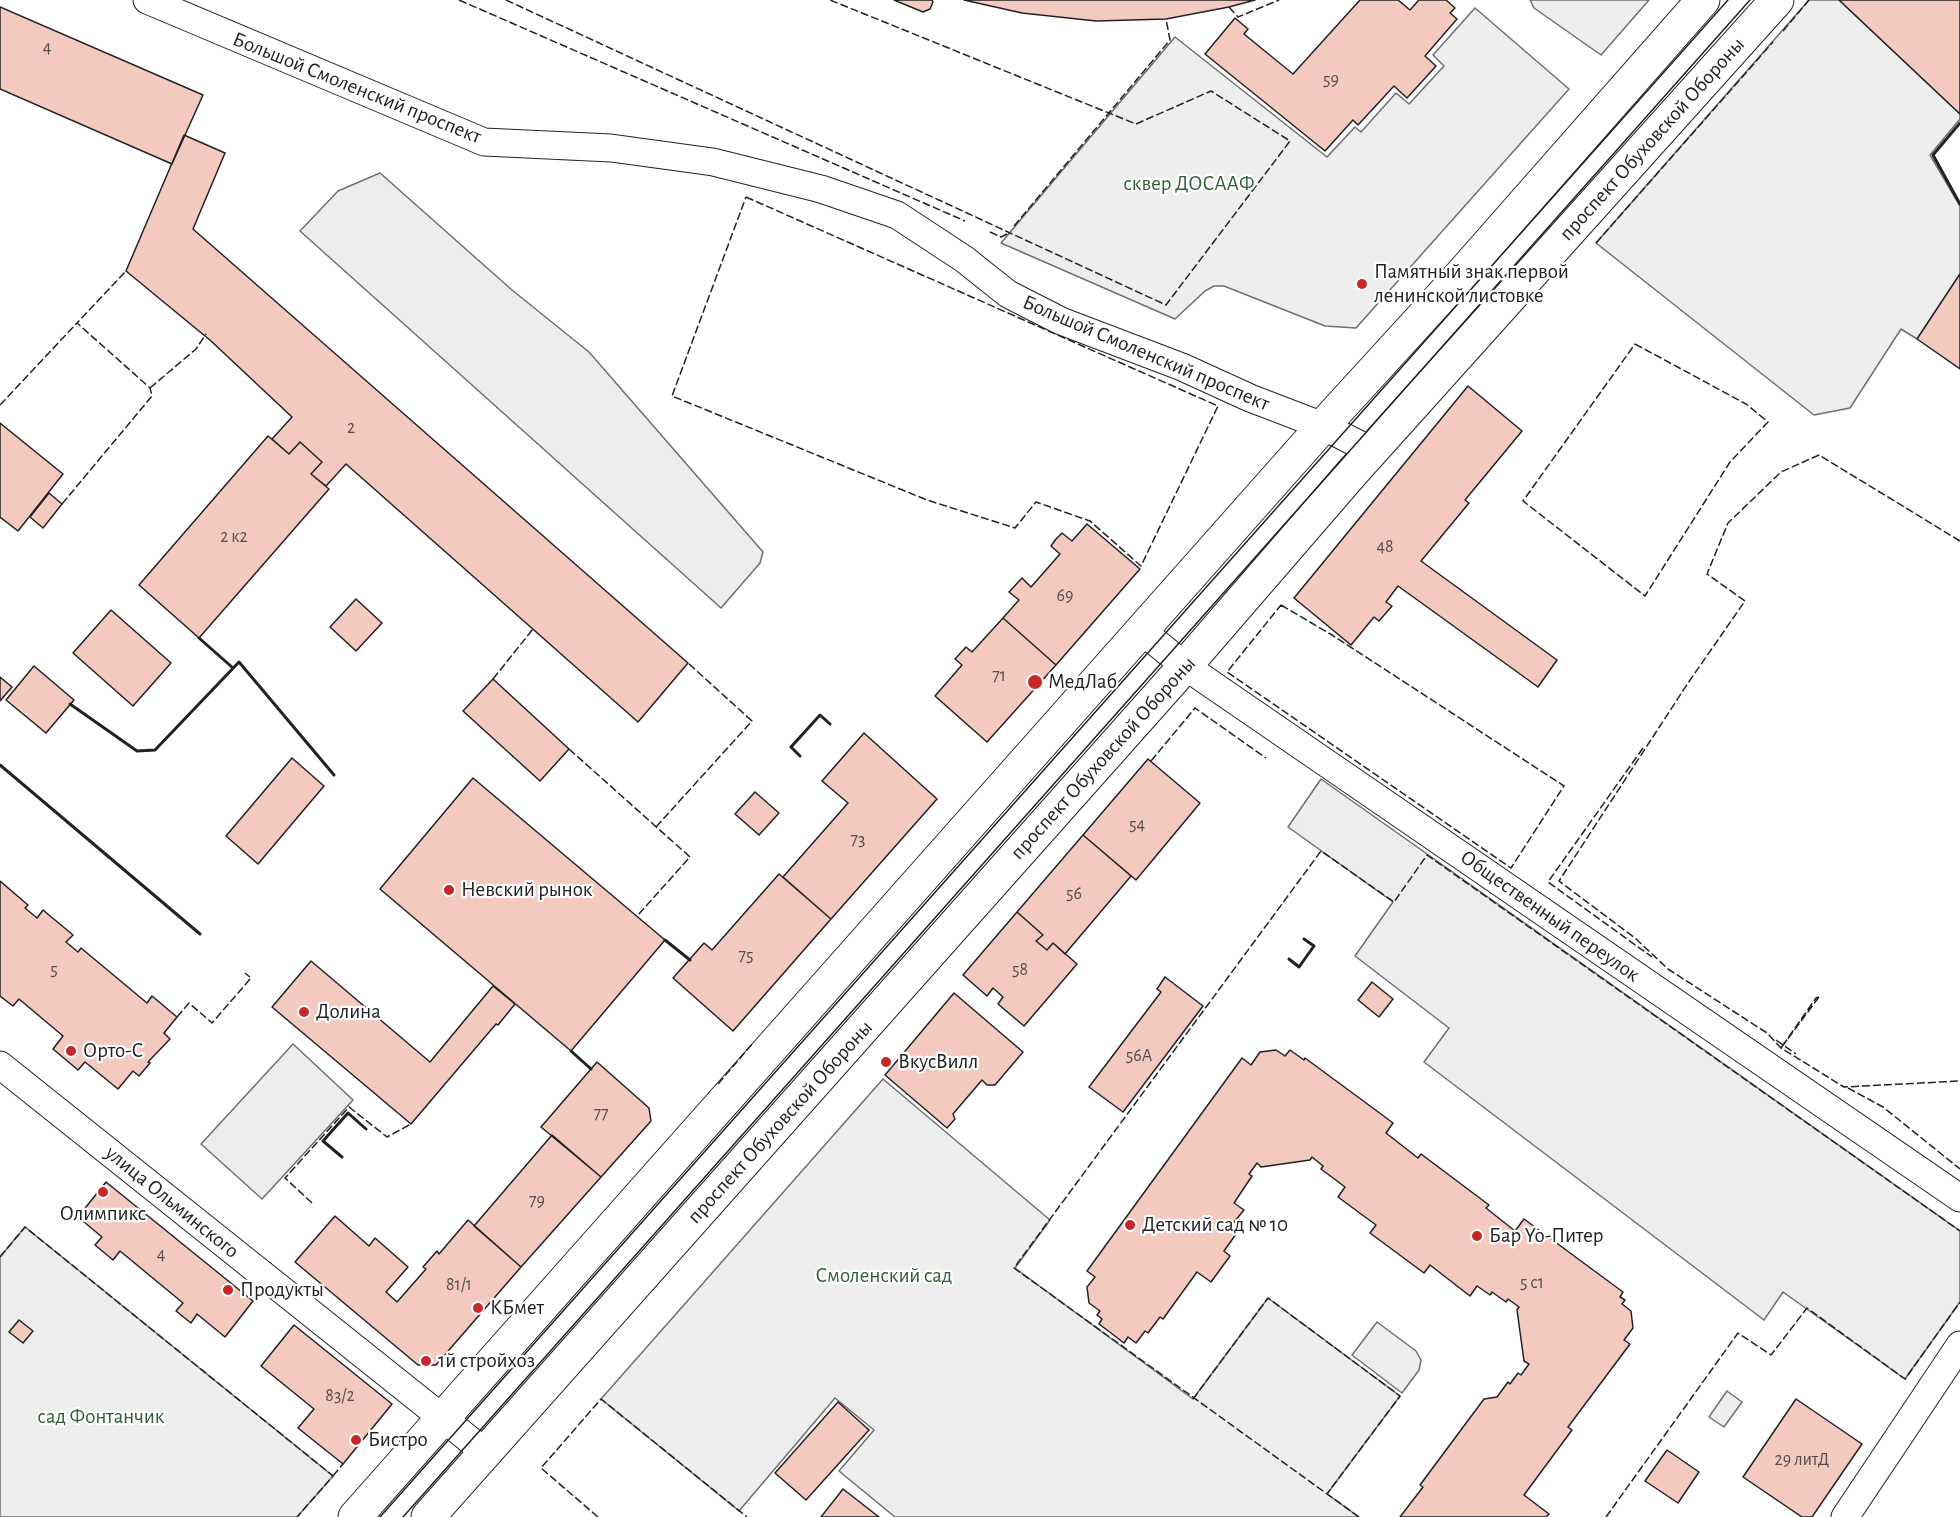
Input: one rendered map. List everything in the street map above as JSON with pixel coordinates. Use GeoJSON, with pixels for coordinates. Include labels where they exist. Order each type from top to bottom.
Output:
{"type":"FeatureCollection","features":[{"type":"Feature","properties":{"kind":"main road"},"geometry":{"type":"LineString","coordinates":[[355,1517],[1703,0]]}},
{"type":"Feature","properties":{"kind":"main road","name":"проспект Обуховской Обороны"},"geometry":{"type":"LineString","coordinates":[[428,1517],[1185,666],[1372,451],[1777,0]]}},
{"type":"Feature","properties":{"kind":"street","name":"Большой Смоленский проспект"},"geometry":{"type":"LineString","coordinates":[[147,0],[484,142],[611,148],[713,162],[821,189],[897,215],[964,259],[1008,294],[1061,321],[1182,367],[1250,398],[1323,426],[1372,451]]}},
{"type":"Feature","properties":{"kind":"street","name":"Общественный переулок"},"geometry":{"type":"LineString","coordinates":[[1142,631],[1185,666],[1960,1198]]}},
{"type":"Feature","properties":{"kind":"street","name":"улица Ольминского"},"geometry":{"type":"LineString","coordinates":[[0,1065],[485,1452]]}},
{"type":"Feature","properties":{"kind":"street"},"geometry":{"type":"LineString","coordinates":[[1845,1517],[1960,1345]]}},
{"type":"Feature","properties":{"kind":"green space"},"geometry":{"type":"Polygon","coordinates":[[[1530,0],[1649,0],[1601,55],[1534,8],[1530,0]]]}},
{"type":"Feature","properties":{"kind":"green space"},"geometry":{"type":"Polygon","coordinates":[[[1809,0],[1839,0],[1960,114],[1960,119],[1930,155],[1960,206],[1960,274],[1917,339],[1901,329],[1850,408],[1814,415],[1596,243],[1809,0]]]}},
{"type":"Feature","properties":{"kind":"green space","name":"сквер ДОСААФ"},"geometry":{"type":"Polygon","coordinates":[[[1475,8],[1569,89],[1356,328],[1325,326],[1224,286],[1214,286],[1205,291],[1175,319],[1001,243],[1175,37],[1327,157],[1355,127],[1361,132],[1396,93],[1409,104],[1444,66],[1433,55],[1475,8]]]}},
{"type":"Feature","properties":{"kind":"green space","name":"Смоленский сад"},"geometry":{"type":"Polygon","coordinates":[[[883,1079],[1050,1220],[1015,1268],[1193,1399],[1268,1298],[1400,1396],[1327,1494],[1359,1517],[895,1517],[839,1471],[874,1430],[835,1398],[739,1511],[601,1399],[883,1079]]]}},
{"type":"Feature","properties":{"kind":"green space","name":"сад Фонтанчик"},"geometry":{"type":"Polygon","coordinates":[[[25,1227],[333,1476],[297,1517],[0,1517],[0,1257],[25,1227]]]}},
{"type":"Feature","properties":{"kind":"green space"},"geometry":{"type":"Polygon","coordinates":[[[1377,1322],[1416,1351],[1421,1360],[1419,1370],[1402,1393],[1352,1355],[1377,1322]]]}},
{"type":"Feature","properties":{"kind":"green space"},"geometry":{"type":"Polygon","coordinates":[[[1727,1391],[1742,1402],[1724,1427],[1709,1417],[1727,1391]]]}},
{"type":"Feature","properties":{"kind":"shaded area"},"geometry":{"type":"Polygon","coordinates":[[[380,173],[512,290],[589,352],[763,552],[760,563],[721,608],[300,231],[338,191],[380,173]]]}},
{"type":"Feature","properties":{"kind":"shaded area"},"geometry":{"type":"Polygon","coordinates":[[[1321,779],[1960,1231],[1960,1302],[1905,1379],[1783,1292],[1764,1320],[1424,1062],[1449,1028],[1355,956],[1393,902],[1288,827],[1321,779]]]}},
{"type":"Feature","properties":{"kind":"shaded area"},"geometry":{"type":"Polygon","coordinates":[[[293,1044],[353,1100],[262,1199],[201,1144],[293,1044]]]}},
{"type":"Feature","properties":{"kind":"building"},"geometry":{"type":"Polygon","coordinates":[[[894,0],[932,0],[933,2],[930,9],[923,12],[894,0]]]}},
{"type":"Feature","properties":{"kind":"building"},"geometry":{"type":"Polygon","coordinates":[[[964,0],[1255,0],[1166,19],[1096,21],[1022,13],[964,0]]]}},
{"type":"Feature","properties":{"kind":"building"},"geometry":{"type":"Polygon","coordinates":[[[1360,0],[1398,0],[1410,10],[1419,0],[1446,0],[1455,8],[1450,13],[1457,19],[1425,56],[1436,66],[1407,98],[1394,86],[1358,125],[1353,120],[1325,151],[1205,54],[1235,18],[1248,29],[1244,34],[1293,74],[1360,0]]]}},
{"type":"Feature","properties":{"kind":"building"},"geometry":{"type":"Polygon","coordinates":[[[1839,0],[1960,0],[1960,114],[1839,0]]]}},
{"type":"Feature","properties":{"kind":"building"},"geometry":{"type":"Polygon","coordinates":[[[0,7],[203,95],[172,164],[0,89],[0,7]]]}},
{"type":"Feature","properties":{"kind":"building"},"geometry":{"type":"Polygon","coordinates":[[[184,135],[225,153],[193,229],[688,663],[638,722],[346,464],[326,486],[311,474],[322,462],[300,442],[289,454],[272,439],[292,417],[211,341],[126,271],[184,135]]]}},
{"type":"Feature","properties":{"kind":"building"},"geometry":{"type":"Polygon","coordinates":[[[1960,274],[1960,369],[1917,339],[1960,274]]]}},
{"type":"Feature","properties":{"kind":"building"},"geometry":{"type":"Polygon","coordinates":[[[1468,386],[1522,431],[1465,500],[1469,503],[1421,561],[1557,660],[1538,687],[1398,586],[1386,602],[1392,606],[1379,621],[1374,617],[1351,645],[1294,598],[1468,386]]]}},
{"type":"Feature","properties":{"kind":"building"},"geometry":{"type":"Polygon","coordinates":[[[0,423],[63,474],[18,531],[0,517],[0,423]]]}},
{"type":"Feature","properties":{"kind":"building"},"geometry":{"type":"Polygon","coordinates":[[[268,436],[289,454],[300,442],[322,462],[311,474],[329,489],[199,638],[139,585],[268,436]]]}},
{"type":"Feature","properties":{"kind":"building"},"geometry":{"type":"Polygon","coordinates":[[[49,493],[62,504],[43,528],[30,517],[49,493]]]}},
{"type":"Feature","properties":{"kind":"building"},"geometry":{"type":"Polygon","coordinates":[[[1087,524],[1140,569],[1056,665],[1003,618],[1019,600],[1009,592],[1022,578],[1031,587],[1060,554],[1051,546],[1056,539],[1062,533],[1072,541],[1087,524]]]}},
{"type":"Feature","properties":{"kind":"building"},"geometry":{"type":"Polygon","coordinates":[[[356,599],[382,623],[356,651],[330,627],[356,599]]]}},
{"type":"Feature","properties":{"kind":"building"},"geometry":{"type":"Polygon","coordinates":[[[111,610],[171,663],[133,706],[73,653],[111,610]]]}},
{"type":"Feature","properties":{"kind":"building"},"geometry":{"type":"Polygon","coordinates":[[[1003,618],[1056,665],[987,742],[935,696],[962,665],[955,659],[966,647],[972,652],[1003,618]]]}},
{"type":"Feature","properties":{"kind":"building"},"geometry":{"type":"Polygon","coordinates":[[[34,666],[74,700],[46,733],[6,700],[34,666]]]}},
{"type":"Feature","properties":{"kind":"building"},"geometry":{"type":"Polygon","coordinates":[[[0,677],[12,687],[0,701],[0,677]]]}},
{"type":"Feature","properties":{"kind":"building"},"geometry":{"type":"Polygon","coordinates":[[[493,679],[569,749],[540,781],[463,711],[493,679]]]}},
{"type":"Feature","properties":{"kind":"building"},"geometry":{"type":"Polygon","coordinates":[[[864,733],[937,799],[831,919],[783,877],[848,803],[822,781],[864,733]]]}},
{"type":"Feature","properties":{"kind":"building"},"geometry":{"type":"Polygon","coordinates":[[[292,758],[324,786],[258,864],[226,836],[292,758]]]}},
{"type":"Feature","properties":{"kind":"building"},"geometry":{"type":"Polygon","coordinates":[[[1148,759],[1200,803],[1136,880],[1083,835],[1148,759]]]}},
{"type":"Feature","properties":{"kind":"building"},"geometry":{"type":"Polygon","coordinates":[[[473,778],[665,940],[571,1051],[380,889],[473,778]]]}},
{"type":"Feature","properties":{"kind":"building"},"geometry":{"type":"Polygon","coordinates":[[[755,792],[779,813],[759,835],[735,814],[755,792]]]}},
{"type":"Feature","properties":{"kind":"building"},"geometry":{"type":"Polygon","coordinates":[[[1083,835],[1131,876],[1065,954],[1053,943],[1047,950],[1036,941],[1043,935],[1017,912],[1083,835]]]}},
{"type":"Feature","properties":{"kind":"building"},"geometry":{"type":"Polygon","coordinates":[[[779,874],[831,919],[733,1031],[673,978],[704,943],[712,950],[779,874]]]}},
{"type":"Feature","properties":{"kind":"building"},"geometry":{"type":"Polygon","coordinates":[[[0,881],[28,905],[25,908],[37,918],[43,910],[73,935],[66,942],[78,952],[81,948],[147,1003],[152,996],[177,1017],[164,1033],[170,1039],[148,1062],[150,1063],[139,1076],[133,1071],[118,1089],[85,1062],[78,1070],[53,1049],[63,1036],[19,999],[13,1006],[0,996],[0,881]]]}},
{"type":"Feature","properties":{"kind":"building"},"geometry":{"type":"Polygon","coordinates":[[[1017,912],[1043,935],[1036,941],[1047,950],[1053,943],[1077,964],[1024,1026],[998,1004],[1003,997],[993,988],[987,996],[963,975],[1017,912]]]}},
{"type":"Feature","properties":{"kind":"building"},"geometry":{"type":"Polygon","coordinates":[[[311,961],[430,1062],[493,986],[515,1004],[411,1124],[272,1007],[311,961]]]}},
{"type":"Feature","properties":{"kind":"building"},"geometry":{"type":"Polygon","coordinates":[[[1165,977],[1203,1006],[1123,1112],[1089,1087],[1161,992],[1157,989],[1165,977]]]}},
{"type":"Feature","properties":{"kind":"building"},"geometry":{"type":"Polygon","coordinates":[[[1372,982],[1393,999],[1379,1017],[1358,1000],[1372,982]]]}},
{"type":"Feature","properties":{"kind":"building"},"geometry":{"type":"Polygon","coordinates":[[[954,993],[1023,1052],[995,1085],[987,1085],[982,1080],[953,1114],[955,1119],[947,1128],[885,1075],[954,993]]]}},
{"type":"Feature","properties":{"kind":"building"},"geometry":{"type":"Polygon","coordinates":[[[1276,1050],[1285,1056],[1290,1050],[1304,1060],[1305,1058],[1393,1123],[1386,1133],[1418,1158],[1421,1154],[1489,1205],[1486,1208],[1515,1231],[1524,1219],[1623,1292],[1620,1297],[1625,1300],[1622,1304],[1631,1311],[1633,1328],[1624,1340],[1630,1344],[1568,1427],[1572,1430],[1524,1495],[1549,1514],[1546,1517],[1400,1517],[1423,1487],[1420,1485],[1484,1399],[1497,1397],[1508,1382],[1510,1384],[1518,1373],[1521,1375],[1529,1364],[1524,1361],[1517,1310],[1519,1307],[1508,1299],[1506,1302],[1492,1292],[1490,1295],[1477,1286],[1470,1296],[1430,1265],[1424,1273],[1370,1233],[1376,1225],[1338,1197],[1345,1187],[1321,1169],[1323,1166],[1312,1157],[1310,1160],[1261,1167],[1257,1163],[1249,1174],[1252,1176],[1234,1203],[1244,1210],[1234,1222],[1241,1227],[1224,1251],[1230,1256],[1211,1282],[1197,1272],[1163,1319],[1160,1317],[1148,1333],[1145,1331],[1136,1343],[1128,1337],[1124,1343],[1099,1324],[1102,1319],[1097,1315],[1100,1311],[1089,1303],[1087,1287],[1095,1277],[1087,1271],[1242,1058],[1251,1065],[1260,1052],[1276,1050]]]}},
{"type":"Feature","properties":{"kind":"building"},"geometry":{"type":"Polygon","coordinates":[[[597,1062],[649,1108],[651,1121],[601,1177],[541,1127],[597,1062]]]}},
{"type":"Feature","properties":{"kind":"building"},"geometry":{"type":"Polygon","coordinates":[[[552,1135],[601,1177],[521,1267],[474,1226],[552,1135]]]}},
{"type":"Feature","properties":{"kind":"building"},"geometry":{"type":"Polygon","coordinates":[[[106,1182],[253,1301],[225,1337],[197,1314],[191,1323],[176,1311],[183,1303],[120,1251],[113,1260],[95,1245],[102,1237],[78,1217],[106,1182]]]}},
{"type":"Feature","properties":{"kind":"building"},"geometry":{"type":"Polygon","coordinates":[[[335,1216],[369,1246],[375,1238],[408,1267],[386,1292],[397,1302],[426,1269],[423,1267],[437,1251],[439,1254],[468,1220],[521,1267],[436,1365],[418,1365],[295,1262],[335,1216]]]}},
{"type":"Feature","properties":{"kind":"building"},"geometry":{"type":"Polygon","coordinates":[[[19,1320],[33,1331],[23,1343],[9,1332],[19,1320]]]}},
{"type":"Feature","properties":{"kind":"building"},"geometry":{"type":"Polygon","coordinates":[[[294,1325],[392,1404],[343,1464],[298,1428],[314,1409],[261,1366],[294,1325]]]}},
{"type":"Feature","properties":{"kind":"building"},"geometry":{"type":"Polygon","coordinates":[[[1796,1399],[1862,1444],[1812,1517],[1802,1517],[1743,1477],[1796,1399]]]}},
{"type":"Feature","properties":{"kind":"building"},"geometry":{"type":"Polygon","coordinates":[[[838,1402],[869,1430],[806,1500],[775,1473],[838,1402]]]}},
{"type":"Feature","properties":{"kind":"building"},"geometry":{"type":"Polygon","coordinates":[[[1667,1450],[1699,1472],[1678,1503],[1645,1481],[1667,1450]]]}},
{"type":"Feature","properties":{"kind":"building"},"geometry":{"type":"Polygon","coordinates":[[[843,1489],[879,1517],[821,1517],[843,1489]]]}},
{"type":"Feature","properties":{"kind":"tram line"},"geometry":{"type":"LineString","coordinates":[[380,1517],[1728,0]]}},
{"type":"Feature","properties":{"kind":"tram line"},"geometry":{"type":"LineString","coordinates":[[403,1517],[1750,0]]}},
{"type":"Feature","properties":{"kind":"fence"},"geometry":{"type":"LineString","coordinates":[[459,0],[965,221]]}},
{"type":"Feature","properties":{"kind":"fence"},"geometry":{"type":"LineString","coordinates":[[506,0],[1166,305],[1290,141],[1211,91],[1136,124],[830,0]]}},
{"type":"Feature","properties":{"kind":"fence"},"geometry":{"type":"LineString","coordinates":[[1229,7],[1238,17],[1279,0]]}},
{"type":"Feature","properties":{"kind":"fence"},"geometry":{"type":"LineString","coordinates":[[1783,31],[1809,0]]}},
{"type":"Feature","properties":{"kind":"fence"},"geometry":{"type":"LineString","coordinates":[[1014,226],[1170,40],[1166,19]]}},
{"type":"Feature","properties":{"kind":"fence"},"geometry":{"type":"LineString","coordinates":[[1596,243],[1773,42]]}},
{"type":"Feature","properties":{"kind":"fence"},"geometry":{"type":"LineString","coordinates":[[746,197],[1218,406],[1141,566],[1090,521],[1036,502],[1015,528],[927,500],[672,396],[746,197]]}},
{"type":"Feature","properties":{"kind":"fence"},"geometry":{"type":"LineString","coordinates":[[990,232],[1001,237],[1007,234]]}},
{"type":"Feature","properties":{"kind":"fence"},"geometry":{"type":"LineString","coordinates":[[62,504],[152,396],[150,388],[77,323],[126,271]]}},
{"type":"Feature","properties":{"kind":"fence"},"geometry":{"type":"LineString","coordinates":[[0,405],[77,323]]}},
{"type":"Feature","properties":{"kind":"fence"},"geometry":{"type":"LineString","coordinates":[[150,388],[196,349],[206,334]]}},
{"type":"Feature","properties":{"kind":"fence"},"geometry":{"type":"LineString","coordinates":[[1635,344],[1746,404],[1768,422],[1730,462],[1645,596],[1523,501],[1635,344]]}},
{"type":"Feature","properties":{"kind":"fence"},"geometry":{"type":"LineString","coordinates":[[1960,541],[1819,455],[1781,472],[1728,523],[1707,574],[1745,601],[1688,683],[1559,881],[1635,938],[1668,969],[1767,1033],[1781,1048],[1844,1087],[1960,1081]]}},
{"type":"Feature","properties":{"kind":"fence"},"geometry":{"type":"LineString","coordinates":[[1281,605],[1332,635],[1564,786],[1511,868],[1227,672],[1281,605]]}},
{"type":"Feature","properties":{"kind":"fence"},"geometry":{"type":"LineString","coordinates":[[493,679],[533,629]]}},
{"type":"Feature","properties":{"kind":"fence"},"geometry":{"type":"LineString","coordinates":[[656,827],[752,721],[688,663]]}},
{"type":"Feature","properties":{"kind":"fence"},"geometry":{"type":"LineString","coordinates":[[1151,761],[1195,708],[1266,758]]}},
{"type":"Feature","properties":{"kind":"fence"},"geometry":{"type":"LineString","coordinates":[[1643,748],[1548,882],[1652,957]]}},
{"type":"Feature","properties":{"kind":"fence"},"geometry":{"type":"LineString","coordinates":[[569,749],[690,857],[638,915]]}},
{"type":"Feature","properties":{"kind":"fence"},"geometry":{"type":"LineString","coordinates":[[1359,1517],[1014,1268],[1321,851],[1394,902],[1427,855],[1960,1231]]}},
{"type":"Feature","properties":{"kind":"fence"},"geometry":{"type":"LineString","coordinates":[[177,1017],[189,1003],[212,1023],[251,978],[245,973]]}},
{"type":"Feature","properties":{"kind":"fence"},"geometry":{"type":"LineString","coordinates":[[1819,997],[1781,1048],[1816,998],[1819,997]]}},
{"type":"Feature","properties":{"kind":"fence"},"geometry":{"type":"LineString","coordinates":[[1776,1040],[1796,1054]]}},
{"type":"Feature","properties":{"kind":"fence"},"geometry":{"type":"LineString","coordinates":[[718,1084],[753,1043]]}},
{"type":"Feature","properties":{"kind":"fence"},"geometry":{"type":"LineString","coordinates":[[1848,1088],[1883,1107],[1960,1169]]}},
{"type":"Feature","properties":{"kind":"fence"},"geometry":{"type":"LineString","coordinates":[[312,1203],[285,1178],[349,1107],[387,1137],[411,1124]]}},
{"type":"Feature","properties":{"kind":"fence"},"geometry":{"type":"LineString","coordinates":[[0,1257],[25,1227],[333,1476],[297,1517]]}},
{"type":"Feature","properties":{"kind":"fence"},"geometry":{"type":"LineString","coordinates":[[1193,1399],[1268,1298],[1400,1396],[1327,1494]]}},
{"type":"Feature","properties":{"kind":"fence"},"geometry":{"type":"LineString","coordinates":[[1606,1517],[1738,1333],[1771,1355],[1807,1308],[1905,1379],[1960,1302]]}},
{"type":"Feature","properties":{"kind":"fence"},"geometry":{"type":"LineString","coordinates":[[598,1517],[541,1468],[601,1399],[747,1517]]}},
{"type":"Feature","properties":{"kind":"fence"},"geometry":{"type":"LineString","coordinates":[[333,1476],[343,1464]]}},
{"type":"Feature","properties":{"kind":"wall"},"geometry":{"type":"LineString","coordinates":[[1960,123],[1933,155],[1960,204]]}},
{"type":"Feature","properties":{"kind":"wall"},"geometry":{"type":"LineString","coordinates":[[199,638],[233,668]]}},
{"type":"Feature","properties":{"kind":"wall"},"geometry":{"type":"LineString","coordinates":[[70,704],[137,751],[155,750],[239,662],[334,775]]}},
{"type":"Feature","properties":{"kind":"wall"},"geometry":{"type":"LineString","coordinates":[[800,756],[791,747],[820,715],[830,724]]}},
{"type":"Feature","properties":{"kind":"wall"},"geometry":{"type":"LineString","coordinates":[[0,765],[200,934]]}},
{"type":"Feature","properties":{"kind":"wall"},"geometry":{"type":"LineString","coordinates":[[1289,959],[1299,967],[1314,946],[1304,939]]}},
{"type":"Feature","properties":{"kind":"wall"},"geometry":{"type":"LineString","coordinates":[[665,940],[690,960]]}},
{"type":"Feature","properties":{"kind":"wall"},"geometry":{"type":"LineString","coordinates":[[571,1051],[591,1069]]}},
{"type":"Feature","properties":{"kind":"wall"},"geometry":{"type":"LineString","coordinates":[[342,1157],[323,1141],[348,1113],[366,1129]]}},
{"type":"Feature","properties":{"kind":"place","name":"Памятный знак первой ленинской листовке"},"geometry":{"type":"Point","coordinates":[1362,284]}},
{"type":"Feature","properties":{"kind":"place","name":"МедЛаб"},"geometry":{"type":"Point","coordinates":[1035,682]}},
{"type":"Feature","properties":{"kind":"place","name":"Невский рынок"},"geometry":{"type":"Point","coordinates":[449,890]}},
{"type":"Feature","properties":{"kind":"place","name":"Долина"},"geometry":{"type":"Point","coordinates":[304,1012]}},
{"type":"Feature","properties":{"kind":"place","name":"Орто-С"},"geometry":{"type":"Point","coordinates":[71,1051]}},
{"type":"Feature","properties":{"kind":"place","name":"ВкусВилл"},"geometry":{"type":"Point","coordinates":[886,1062]}},
{"type":"Feature","properties":{"kind":"place","name":"Олимпикс"},"geometry":{"type":"Point","coordinates":[103,1192]}},
{"type":"Feature","properties":{"kind":"place","name":"Детский сад № 10"},"geometry":{"type":"Point","coordinates":[1130,1225]}},
{"type":"Feature","properties":{"kind":"place","name":"Бар Yo-Питер"},"geometry":{"type":"Point","coordinates":[1477,1236]}},
{"type":"Feature","properties":{"kind":"place","name":"Продукты"},"geometry":{"type":"Point","coordinates":[228,1290]}},
{"type":"Feature","properties":{"kind":"place","name":"КБмет"},"geometry":{"type":"Point","coordinates":[478,1308]}},
{"type":"Feature","properties":{"kind":"place","name":"1й стройхоз"},"geometry":{"type":"Point","coordinates":[426,1361]}},
{"type":"Feature","properties":{"kind":"place","name":"Бистро"},"geometry":{"type":"Point","coordinates":[356,1440]}}]}
